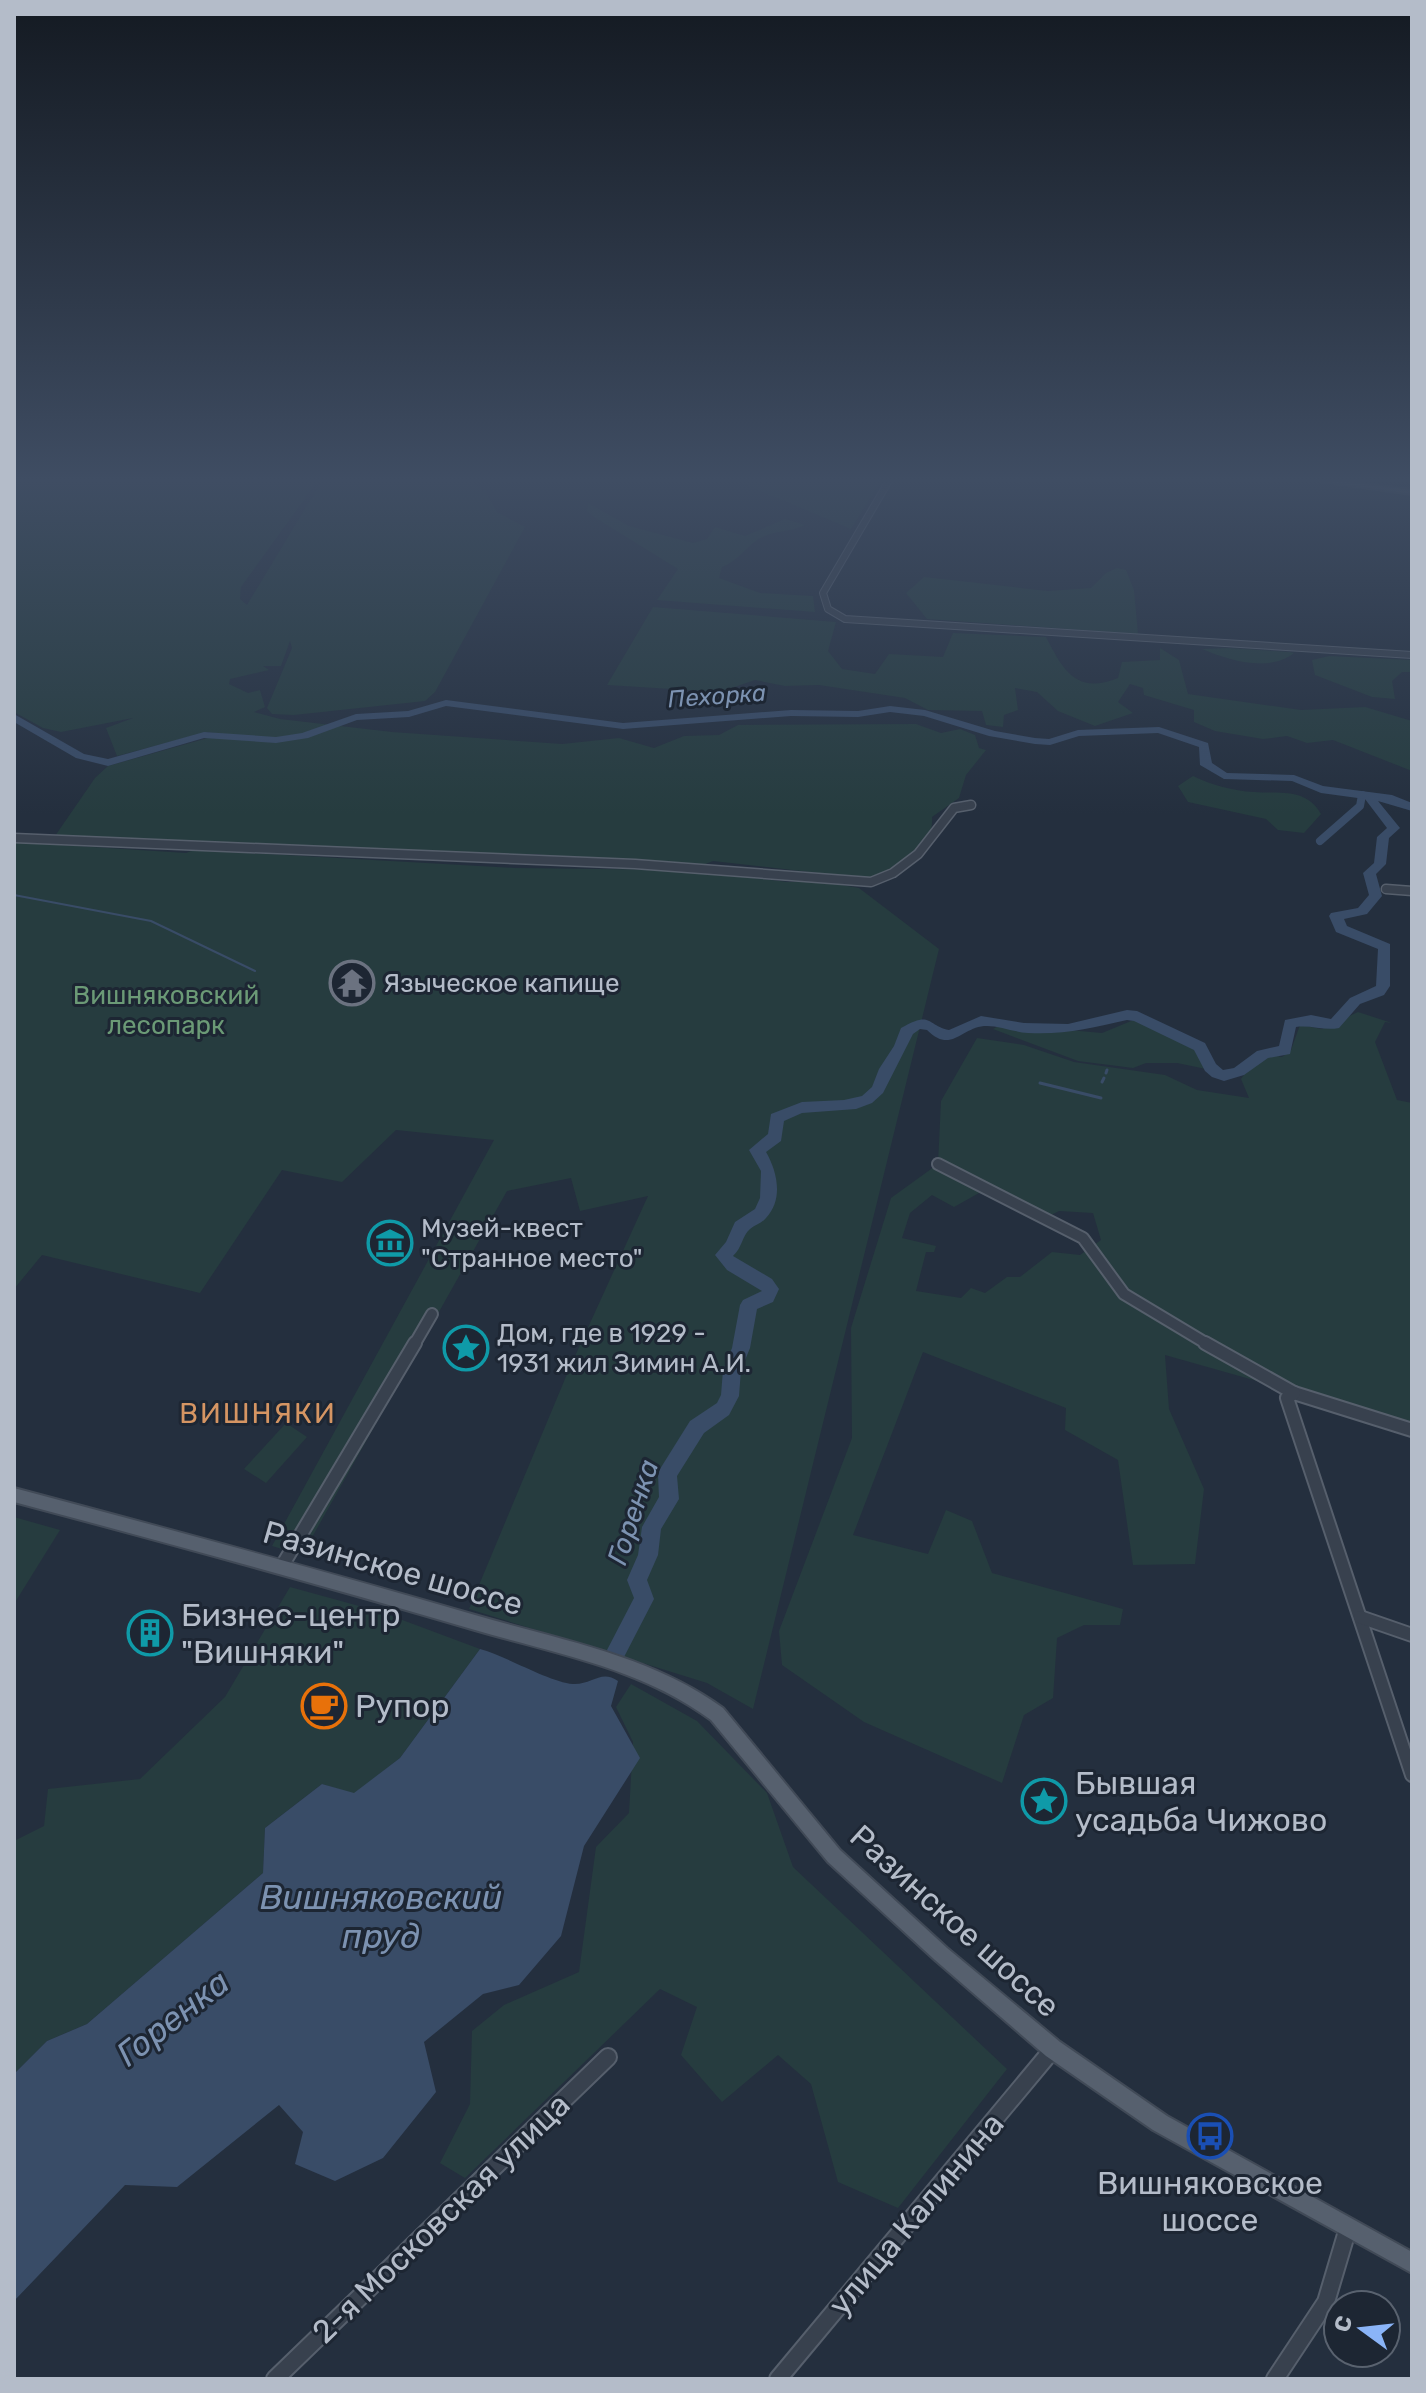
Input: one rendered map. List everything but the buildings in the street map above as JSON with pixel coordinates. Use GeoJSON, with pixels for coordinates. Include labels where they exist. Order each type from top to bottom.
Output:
{"type":"FeatureCollection","features":[{"type":"Feature","properties":{"kind":"main road","name":"Разинское шоссе"},"geometry":{"type":"LineString","coordinates":[[14,1495],[282,1566],[580,1654],[695,1695],[717,1714],[834,1856],[941,1954],[1053,2049],[1160,2123],[1412,2263]]}},
{"type":"Feature","properties":{"kind":"street"},"geometry":{"type":"LineString","coordinates":[[824,591],[824,604],[834,616],[851,621],[1412,655]]}},
{"type":"Feature","properties":{"kind":"street"},"geometry":{"type":"LineString","coordinates":[[14,838],[675,866],[871,882],[890,876],[911,861],[927,845],[951,808],[959,804],[971,805]]}},
{"type":"Feature","properties":{"kind":"street"},"geometry":{"type":"LineString","coordinates":[[1386,889],[1412,891]]}},
{"type":"Feature","properties":{"kind":"street"},"geometry":{"type":"LineString","coordinates":[[938,1164],[1083,1238],[1124,1294],[1294,1393],[1412,1430]]}},
{"type":"Feature","properties":{"kind":"street"},"geometry":{"type":"LineString","coordinates":[[282,1566],[432,1314]]}},
{"type":"Feature","properties":{"kind":"street"},"geometry":{"type":"LineString","coordinates":[[1294,1393],[1287,1398],[1412,1775]]}},
{"type":"Feature","properties":{"kind":"street"},"geometry":{"type":"LineString","coordinates":[[1360,1617],[1412,1635]]}},
{"type":"Feature","properties":{"kind":"street","name":"улица Калинина"},"geometry":{"type":"LineString","coordinates":[[778,2379],[1053,2049]]}},
{"type":"Feature","properties":{"kind":"street","name":"2-я Московская улица"},"geometry":{"type":"LineString","coordinates":[[275,2379],[608,2057]]}},
{"type":"Feature","properties":{"kind":"street"},"geometry":{"type":"LineString","coordinates":[[1275,2379],[1326,2302],[1348,2228]]}},
{"type":"Feature","properties":{"kind":"green space"},"geometry":{"type":"Polygon","coordinates":[[[14,591],[241,591],[240,599],[247,605],[256,591],[490,591],[435,692],[425,701],[294,715],[272,714],[267,708],[292,648],[290,641],[281,666],[263,666],[269,670],[230,679],[229,684],[248,693],[260,690],[265,707],[254,712],[280,719],[392,732],[562,744],[619,738],[654,748],[684,736],[719,735],[738,725],[916,724],[941,733],[960,729],[975,735],[979,748],[986,750],[966,775],[959,798],[932,817],[928,838],[913,857],[892,871],[871,879],[713,861],[703,865],[646,860],[568,861],[538,854],[484,856],[55,836],[95,778],[108,766],[222,734],[207,732],[117,756],[106,728],[133,718],[61,732],[43,728],[14,712],[14,591]]]}},
{"type":"Feature","properties":{"kind":"green space"},"geometry":{"type":"Polygon","coordinates":[[[663,591],[754,591],[813,596],[815,612],[657,600],[663,591]]]}},
{"type":"Feature","properties":{"kind":"green space"},"geometry":{"type":"Polygon","coordinates":[[[909,591],[1134,591],[1138,634],[927,619],[906,593],[909,591]]]}},
{"type":"Feature","properties":{"kind":"green space"},"geometry":{"type":"Polygon","coordinates":[[[653,607],[836,622],[828,651],[842,669],[875,674],[889,654],[943,657],[953,633],[1046,637],[1065,669],[1081,681],[1091,683],[1118,678],[1122,662],[1160,660],[1160,648],[1179,660],[1188,694],[1301,710],[1365,707],[1412,721],[1412,771],[1333,740],[1307,743],[1287,736],[1263,739],[1215,731],[1194,722],[1194,710],[1144,695],[1143,688],[1130,684],[1118,702],[1133,713],[1095,726],[1058,711],[1037,692],[1015,688],[1018,710],[1004,715],[1003,727],[986,725],[982,711],[928,710],[905,698],[819,685],[785,686],[755,680],[720,692],[607,685],[653,607]]]}},
{"type":"Feature","properties":{"kind":"green space"},"geometry":{"type":"Polygon","coordinates":[[[1202,649],[1294,653],[1273,662],[1248,663],[1202,649]]]}},
{"type":"Feature","properties":{"kind":"green space"},"geometry":{"type":"Polygon","coordinates":[[[1329,656],[1412,660],[1412,672],[1402,672],[1392,681],[1395,699],[1372,697],[1315,675],[1312,660],[1329,656]]]}},
{"type":"Feature","properties":{"kind":"green space"},"geometry":{"type":"Polygon","coordinates":[[[1193,776],[1238,790],[1300,796],[1315,805],[1321,814],[1304,833],[1278,830],[1266,819],[1188,802],[1178,786],[1193,776]]]}},
{"type":"Feature","properties":{"kind":"green space","name":"Вишняковский лесопарк"},"geometry":{"type":"Polygon","coordinates":[[[14,842],[515,868],[686,870],[788,882],[819,881],[859,888],[939,949],[753,1709],[707,1683],[469,1609],[570,1367],[648,1196],[580,1211],[571,1178],[507,1191],[302,1555],[272,1546],[494,1140],[396,1130],[342,1182],[282,1170],[200,1293],[42,1255],[14,1289],[14,842]]]}},
{"type":"Feature","properties":{"kind":"green space"},"geometry":{"type":"Polygon","coordinates":[[[1358,1012],[1392,1023],[1385,1022],[1375,1042],[1397,1100],[1412,1103],[1412,1425],[1165,1355],[1169,1409],[1204,1489],[1195,1564],[1133,1565],[1118,1460],[1065,1430],[1066,1408],[923,1352],[853,1535],[928,1554],[946,1510],[972,1521],[992,1573],[1123,1609],[1120,1625],[1084,1625],[1057,1638],[1053,1698],[1024,1715],[1002,1783],[864,1722],[782,1665],[779,1631],[852,1438],[851,1328],[891,1198],[938,1164],[941,1101],[977,1038],[1024,1045],[1074,1062],[1165,1075],[1197,1090],[1249,1098],[1241,1079],[1260,1053],[1282,1057],[1291,1050],[1300,1025],[1322,1029],[1358,1012]],[[988,1188],[954,1207],[932,1195],[910,1213],[902,1238],[936,1246],[934,1252],[926,1252],[916,1291],[961,1298],[971,1288],[985,1293],[1007,1277],[1020,1277],[1052,1252],[1080,1255],[1101,1240],[1093,1213],[1059,1211],[1049,1216],[988,1188]]]}},
{"type":"Feature","properties":{"kind":"green space"},"geometry":{"type":"Polygon","coordinates":[[[1136,1019],[1195,1048],[1206,1069],[1177,1063],[1146,1063],[1133,1068],[1078,1061],[993,1029],[1002,1024],[1102,1033],[1136,1019]]]}},
{"type":"Feature","properties":{"kind":"green space"},"geometry":{"type":"Polygon","coordinates":[[[286,1423],[307,1437],[266,1483],[244,1469],[286,1423]]]}},
{"type":"Feature","properties":{"kind":"green space"},"geometry":{"type":"Polygon","coordinates":[[[14,1517],[60,1530],[14,1604],[14,1517]]]}},
{"type":"Feature","properties":{"kind":"green space"},"geometry":{"type":"Polygon","coordinates":[[[290,1587],[381,1612],[480,1649],[400,1758],[354,1794],[322,1784],[265,1828],[263,1873],[87,2024],[47,2041],[14,2074],[14,1841],[44,1826],[48,1789],[140,1779],[225,1697],[290,1587]]]}},
{"type":"Feature","properties":{"kind":"green space"},"geometry":{"type":"Polygon","coordinates":[[[631,1684],[697,1721],[767,1793],[793,1867],[1007,2069],[898,2208],[838,2182],[811,2084],[778,2055],[722,2102],[681,2055],[697,2007],[660,1989],[465,2178],[440,2163],[470,2104],[472,2031],[504,2005],[579,1972],[596,1847],[629,1813],[633,1742],[616,1707],[631,1684]]]}},
{"type":"Feature","properties":{"kind":"water","name":"Вишняковский пруд"},"geometry":{"type":"Polygon","coordinates":[[[480,1649],[563,1682],[580,1684],[601,1677],[618,1681],[611,1706],[640,1758],[584,1846],[561,1936],[519,1985],[483,1994],[424,2042],[436,2092],[383,2158],[335,2181],[295,2164],[303,2132],[279,2105],[177,2187],[125,2185],[14,2301],[14,2074],[47,2041],[87,2024],[263,1873],[265,1828],[322,1784],[354,1793],[400,1758],[480,1649]]]}},
{"type":"Feature","properties":{"kind":"waterway","name":"Пехорка"},"geometry":{"type":"LineString","coordinates":[[14,717],[80,756],[108,763],[204,735],[276,740],[304,736],[356,717],[409,714],[446,703],[623,726],[791,713],[858,714],[890,709],[925,713],[993,734],[1035,741],[1050,742],[1078,733],[1159,730],[1204,745],[1206,765],[1224,776],[1294,778],[1321,789],[1392,799],[1412,807]]}},
{"type":"Feature","properties":{"kind":"waterway"},"geometry":{"type":"LineString","coordinates":[[1320,841],[1360,806],[1362,795]]}},
{"type":"Feature","properties":{"kind":"waterway","name":"Горенка"},"geometry":{"type":"LineString","coordinates":[[617,1650],[644,1599],[637,1580],[648,1555],[652,1527],[669,1499],[667,1475],[697,1427],[723,1409],[730,1396],[732,1370],[741,1348],[749,1305],[767,1297],[771,1289],[727,1261],[723,1255],[733,1246],[741,1227],[761,1213],[768,1198],[769,1171],[757,1150],[776,1137],[776,1118],[802,1107],[856,1104],[867,1100],[878,1090],[906,1031],[918,1024],[931,1025],[940,1034],[951,1035],[981,1021],[1024,1028],[1068,1029],[1127,1015],[1137,1016],[1200,1047],[1211,1068],[1224,1075],[1239,1071],[1263,1055],[1285,1050],[1290,1023],[1311,1020],[1334,1025],[1355,1001],[1379,992],[1383,986],[1385,947],[1341,929],[1336,916],[1362,911],[1376,896],[1369,873],[1380,864],[1383,837],[1394,828],[1370,796]]}},
{"type":"Feature","properties":{"kind":"waterway"},"geometry":{"type":"LineString","coordinates":[[14,895],[151,921],[255,971]]}},
{"type":"Feature","properties":{"kind":"waterway"},"geometry":{"type":"LineString","coordinates":[[1102,1082],[1104,1078]]}},
{"type":"Feature","properties":{"kind":"waterway"},"geometry":{"type":"LineString","coordinates":[[1040,1083],[1101,1098]]}},
{"type":"Feature","properties":{"kind":"place","name":"Языческое капище"},"geometry":{"type":"Point","coordinates":[352,983]}},
{"type":"Feature","properties":{"kind":"place","name":"Музей-квест \"Странное место\""},"geometry":{"type":"Point","coordinates":[390,1243]}},
{"type":"Feature","properties":{"kind":"place","name":"Дом, где в 1929 - 1931 жил Зимин А.И."},"geometry":{"type":"Point","coordinates":[466,1348]}},
{"type":"Feature","properties":{"kind":"place","name":"Бизнес-центр \"Вишняки\""},"geometry":{"type":"Point","coordinates":[150,1633]}},
{"type":"Feature","properties":{"kind":"place","name":"Рупор"},"geometry":{"type":"Point","coordinates":[324,1706]}},
{"type":"Feature","properties":{"kind":"place","name":"Бывшая усадьба Чижово"},"geometry":{"type":"Point","coordinates":[1044,1801]}},
{"type":"Feature","properties":{"kind":"place","name":"Вишняковское шоссе"},"geometry":{"type":"Point","coordinates":[1210,2136]}},
{"type":"Feature","properties":{"kind":"district","name":"ВИШНЯКИ"},"geometry":{"type":"Point","coordinates":[258,1413]}}]}
